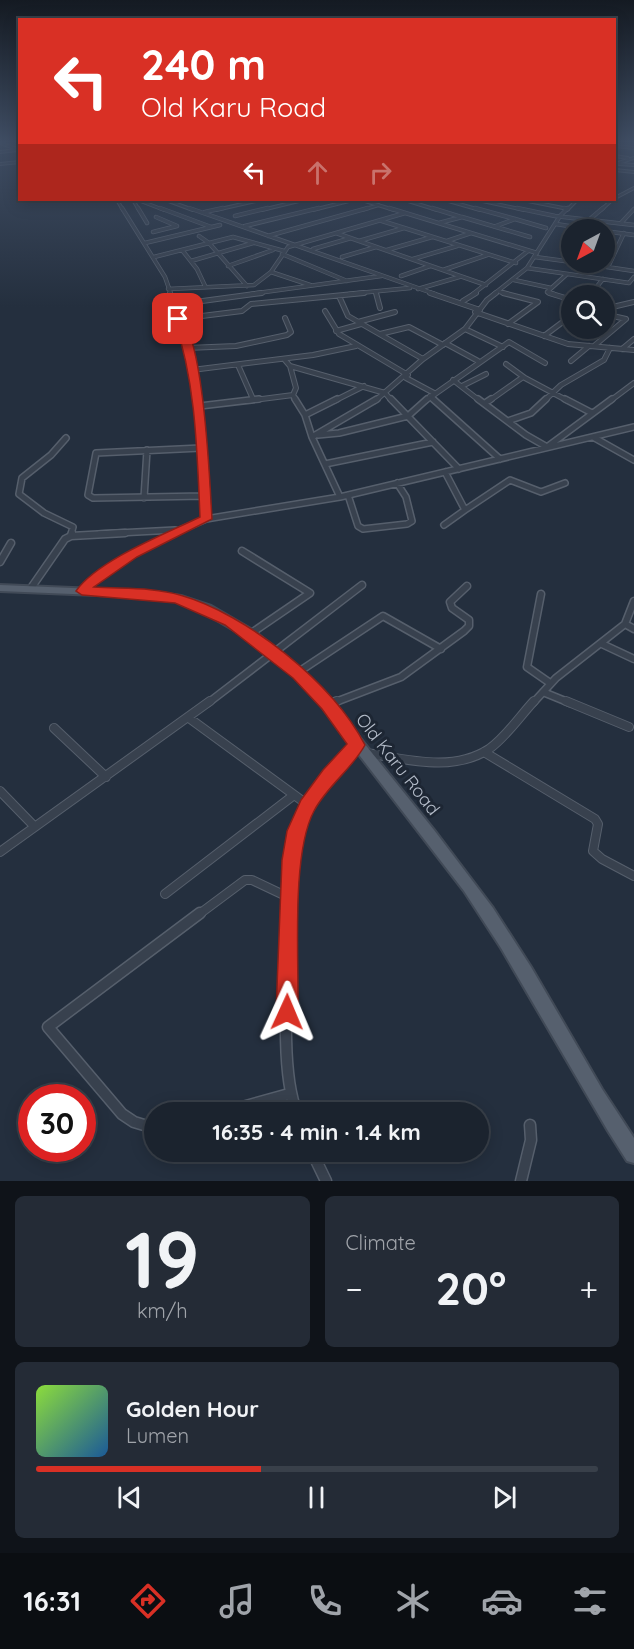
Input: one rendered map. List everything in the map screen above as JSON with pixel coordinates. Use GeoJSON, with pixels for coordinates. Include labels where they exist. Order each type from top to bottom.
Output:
{"type":"FeatureCollection","features":[{"type":"Feature","properties":{"kind":"main road","name":"Old Karu Road"},"geometry":{"type":"LineString","coordinates":[[0,588],[157,595],[177,598],[207,609],[250,634],[297,673],[327,705],[487,911],[528,976],[595,1096],[634,1154]]}},
{"type":"Feature","properties":{"kind":"street"},"geometry":{"type":"LineString","coordinates":[[118,201],[154,257],[168,290],[187,348],[200,406],[206,519]]}},
{"type":"Feature","properties":{"kind":"street"},"geometry":{"type":"LineString","coordinates":[[134,201],[146,224],[159,240]]}},
{"type":"Feature","properties":{"kind":"street"},"geometry":{"type":"LineString","coordinates":[[141,201],[211,226]]}},
{"type":"Feature","properties":{"kind":"street"},"geometry":{"type":"LineString","coordinates":[[169,201],[544,336],[592,346],[634,350]]}},
{"type":"Feature","properties":{"kind":"street"},"geometry":{"type":"LineString","coordinates":[[205,212],[255,201]]}},
{"type":"Feature","properties":{"kind":"street"},"geometry":{"type":"LineString","coordinates":[[235,216],[299,201]]}},
{"type":"Feature","properties":{"kind":"street"},"geometry":{"type":"LineString","coordinates":[[241,226],[258,225],[349,201]]}},
{"type":"Feature","properties":{"kind":"street"},"geometry":{"type":"LineString","coordinates":[[368,201],[536,255],[561,260]]}},
{"type":"Feature","properties":{"kind":"street"},"geometry":{"type":"LineString","coordinates":[[408,201],[530,237]]}},
{"type":"Feature","properties":{"kind":"street"},"geometry":{"type":"LineString","coordinates":[[449,201],[546,228]]}},
{"type":"Feature","properties":{"kind":"street"},"geometry":{"type":"LineString","coordinates":[[483,201],[560,216],[590,219],[611,201]]}},
{"type":"Feature","properties":{"kind":"street"},"geometry":{"type":"LineString","coordinates":[[528,201],[568,209]]}},
{"type":"Feature","properties":{"kind":"street"},"geometry":{"type":"LineString","coordinates":[[314,436],[385,393],[407,376],[423,359],[465,329],[487,300],[527,268],[560,216],[575,201]]}},
{"type":"Feature","properties":{"kind":"street"},"geometry":{"type":"LineString","coordinates":[[268,236],[380,205]]}},
{"type":"Feature","properties":{"kind":"street"},"geometry":{"type":"LineString","coordinates":[[621,223],[634,209]]}},
{"type":"Feature","properties":{"kind":"street"},"geometry":{"type":"LineString","coordinates":[[168,290],[206,286],[247,286],[259,283],[271,272],[283,252],[294,246],[406,213]]}},
{"type":"Feature","properties":{"kind":"street"},"geometry":{"type":"LineString","coordinates":[[439,223],[462,217]]}},
{"type":"Feature","properties":{"kind":"street"},"geometry":{"type":"LineString","coordinates":[[153,232],[177,226],[156,218]]}},
{"type":"Feature","properties":{"kind":"street"},"geometry":{"type":"LineString","coordinates":[[495,226],[515,219]]}},
{"type":"Feature","properties":{"kind":"street"},"geometry":{"type":"LineString","coordinates":[[381,220],[516,263]]}},
{"type":"Feature","properties":{"kind":"street"},"geometry":{"type":"LineString","coordinates":[[615,222],[634,225]]}},
{"type":"Feature","properties":{"kind":"street"},"geometry":{"type":"LineString","coordinates":[[555,224],[561,225]]}},
{"type":"Feature","properties":{"kind":"street"},"geometry":{"type":"LineString","coordinates":[[145,243],[220,225]]}},
{"type":"Feature","properties":{"kind":"street"},"geometry":{"type":"LineString","coordinates":[[359,241],[405,228]]}},
{"type":"Feature","properties":{"kind":"street"},"geometry":{"type":"LineString","coordinates":[[615,232],[634,235]]}},
{"type":"Feature","properties":{"kind":"street"},"geometry":{"type":"LineString","coordinates":[[336,233],[486,285]]}},
{"type":"Feature","properties":{"kind":"street"},"geometry":{"type":"LineString","coordinates":[[446,241],[471,233]]}},
{"type":"Feature","properties":{"kind":"street"},"geometry":{"type":"LineString","coordinates":[[615,252],[624,233]]}},
{"type":"Feature","properties":{"kind":"street"},"geometry":{"type":"LineString","coordinates":[[199,236],[209,243],[247,286]]}},
{"type":"Feature","properties":{"kind":"street"},"geometry":{"type":"LineString","coordinates":[[154,257],[234,237],[283,252],[348,281]]}},
{"type":"Feature","properties":{"kind":"street"},"geometry":{"type":"LineString","coordinates":[[387,250],[432,237]]}},
{"type":"Feature","properties":{"kind":"street"},"geometry":{"type":"LineString","coordinates":[[312,249],[351,238]]}},
{"type":"Feature","properties":{"kind":"street"},"geometry":{"type":"LineString","coordinates":[[191,261],[253,243]]}},
{"type":"Feature","properties":{"kind":"street"},"geometry":{"type":"LineString","coordinates":[[413,259],[458,246]]}},
{"type":"Feature","properties":{"kind":"street"},"geometry":{"type":"LineString","coordinates":[[342,257],[376,247]]}},
{"type":"Feature","properties":{"kind":"street"},"geometry":{"type":"LineString","coordinates":[[228,266],[275,249]]}},
{"type":"Feature","properties":{"kind":"street"},"geometry":{"type":"LineString","coordinates":[[182,250],[206,286]]}},
{"type":"Feature","properties":{"kind":"street"},"geometry":{"type":"LineString","coordinates":[[463,301],[516,263],[528,251]]}},
{"type":"Feature","properties":{"kind":"street"},"geometry":{"type":"LineString","coordinates":[[442,270],[488,255]]}},
{"type":"Feature","properties":{"kind":"street"},"geometry":{"type":"LineString","coordinates":[[401,276],[431,266]]}},
{"type":"Feature","properties":{"kind":"street"},"geometry":{"type":"LineString","coordinates":[[527,268],[629,283],[634,277]]}},
{"type":"Feature","properties":{"kind":"street"},"geometry":{"type":"LineString","coordinates":[[615,268],[634,271]]}},
{"type":"Feature","properties":{"kind":"street"},"geometry":{"type":"LineString","coordinates":[[271,272],[311,285]]}},
{"type":"Feature","properties":{"kind":"street"},"geometry":{"type":"LineString","coordinates":[[508,324],[538,303],[537,301],[566,275]]}},
{"type":"Feature","properties":{"kind":"street"},"geometry":{"type":"LineString","coordinates":[[173,305],[379,276]]}},
{"type":"Feature","properties":{"kind":"street"},"geometry":{"type":"LineString","coordinates":[[178,319],[242,311],[251,304],[414,289],[460,276]]}},
{"type":"Feature","properties":{"kind":"street"},"geometry":{"type":"LineString","coordinates":[[598,285],[603,279]]}},
{"type":"Feature","properties":{"kind":"street"},"geometry":{"type":"LineString","coordinates":[[514,280],[551,288]]}},
{"type":"Feature","properties":{"kind":"street"},"geometry":{"type":"LineString","coordinates":[[272,291],[283,301]]}},
{"type":"Feature","properties":{"kind":"street"},"geometry":{"type":"LineString","coordinates":[[500,291],[537,301]]}},
{"type":"Feature","properties":{"kind":"street"},"geometry":{"type":"LineString","coordinates":[[376,292],[380,309]]}},
{"type":"Feature","properties":{"kind":"street"},"geometry":{"type":"LineString","coordinates":[[547,292],[561,296]]}},
{"type":"Feature","properties":{"kind":"street"},"geometry":{"type":"LineString","coordinates":[[339,296],[347,315],[423,359]]}},
{"type":"Feature","properties":{"kind":"street"},"geometry":{"type":"LineString","coordinates":[[615,307],[634,303]]}},
{"type":"Feature","properties":{"kind":"street"},"geometry":{"type":"LineString","coordinates":[[325,312],[336,332],[407,376],[432,395],[500,459]]}},
{"type":"Feature","properties":{"kind":"street"},"geometry":{"type":"LineString","coordinates":[[336,332],[395,312]]}},
{"type":"Feature","properties":{"kind":"street"},"geometry":{"type":"LineString","coordinates":[[615,316],[626,319],[615,328]]}},
{"type":"Feature","properties":{"kind":"street"},"geometry":{"type":"LineString","coordinates":[[187,348],[236,346],[287,335],[291,332],[285,318]]}},
{"type":"Feature","properties":{"kind":"street"},"geometry":{"type":"LineString","coordinates":[[544,336],[561,323]]}},
{"type":"Feature","properties":{"kind":"street"},"geometry":{"type":"LineString","coordinates":[[379,334],[410,327],[478,361]]}},
{"type":"Feature","properties":{"kind":"street"},"geometry":{"type":"LineString","coordinates":[[465,329],[503,347]]}},
{"type":"Feature","properties":{"kind":"street"},"geometry":{"type":"LineString","coordinates":[[571,361],[601,339]]}},
{"type":"Feature","properties":{"kind":"street"},"geometry":{"type":"LineString","coordinates":[[622,349],[634,339]]}},
{"type":"Feature","properties":{"kind":"street"},"geometry":{"type":"LineString","coordinates":[[314,436],[339,433],[408,416],[478,361],[514,343],[545,363]]}},
{"type":"Feature","properties":{"kind":"street"},"geometry":{"type":"LineString","coordinates":[[192,370],[284,359],[356,346]]}},
{"type":"Feature","properties":{"kind":"street"},"geometry":{"type":"LineString","coordinates":[[508,421],[531,413],[551,393],[604,360],[610,348]]}},
{"type":"Feature","properties":{"kind":"street"},"geometry":{"type":"LineString","coordinates":[[284,359],[290,366],[364,385],[385,393],[459,469]]}},
{"type":"Feature","properties":{"kind":"street"},"geometry":{"type":"LineString","coordinates":[[238,364],[253,399]]}},
{"type":"Feature","properties":{"kind":"street"},"geometry":{"type":"LineString","coordinates":[[506,364],[551,393],[592,413]]}},
{"type":"Feature","properties":{"kind":"street"},"geometry":{"type":"LineString","coordinates":[[290,366],[289,370],[296,388],[293,395]]}},
{"type":"Feature","properties":{"kind":"street"},"geometry":{"type":"LineString","coordinates":[[462,386],[486,374]]}},
{"type":"Feature","properties":{"kind":"street"},"geometry":{"type":"LineString","coordinates":[[485,403],[523,377]]}},
{"type":"Feature","properties":{"kind":"street"},"geometry":{"type":"LineString","coordinates":[[453,380],[547,447]]}},
{"type":"Feature","properties":{"kind":"street"},"geometry":{"type":"LineString","coordinates":[[547,447],[634,383]]}},
{"type":"Feature","properties":{"kind":"street"},"geometry":{"type":"LineString","coordinates":[[305,415],[364,385]]}},
{"type":"Feature","properties":{"kind":"street"},"geometry":{"type":"LineString","coordinates":[[200,406],[293,395]]}},
{"type":"Feature","properties":{"kind":"street"},"geometry":{"type":"LineString","coordinates":[[293,395],[305,415],[340,497]]}},
{"type":"Feature","properties":{"kind":"street"},"geometry":{"type":"LineString","coordinates":[[82,591],[110,568],[206,519],[340,497],[634,427]]}},
{"type":"Feature","properties":{"kind":"street"},"geometry":{"type":"LineString","coordinates":[[66,438],[51,455],[22,478],[19,494],[44,513],[73,527],[71,536]]}},
{"type":"Feature","properties":{"kind":"street"},"geometry":{"type":"LineString","coordinates":[[593,438],[634,460]]}},
{"type":"Feature","properties":{"kind":"street"},"geometry":{"type":"LineString","coordinates":[[325,464],[433,442]]}},
{"type":"Feature","properties":{"kind":"street"},"geometry":{"type":"LineString","coordinates":[[201,448],[96,453],[88,495],[93,498],[204,496]]}},
{"type":"Feature","properties":{"kind":"street"},"geometry":{"type":"LineString","coordinates":[[144,498],[147,450]]}},
{"type":"Feature","properties":{"kind":"street"},"geometry":{"type":"LineString","coordinates":[[445,472],[465,510]]}},
{"type":"Feature","properties":{"kind":"street"},"geometry":{"type":"LineString","coordinates":[[444,525],[510,480],[541,492],[565,483]]}},
{"type":"Feature","properties":{"kind":"street"},"geometry":{"type":"LineString","coordinates":[[348,495],[360,528],[366,530],[407,524],[412,521],[406,497],[398,483]]}},
{"type":"Feature","properties":{"kind":"street"},"geometry":{"type":"LineString","coordinates":[[31,588],[65,539],[71,536],[182,530]]}},
{"type":"Feature","properties":{"kind":"street"},"geometry":{"type":"LineString","coordinates":[[0,562],[11,543]]}},
{"type":"Feature","properties":{"kind":"street"},"geometry":{"type":"LineString","coordinates":[[242,551],[310,593],[250,634]]}},
{"type":"Feature","properties":{"kind":"street"},"geometry":{"type":"LineString","coordinates":[[0,852],[189,718],[362,585]]}},
{"type":"Feature","properties":{"kind":"street"},"geometry":{"type":"LineString","coordinates":[[327,705],[401,677],[469,626],[469,620],[452,608],[450,602],[467,586]]}},
{"type":"Feature","properties":{"kind":"street"},"geometry":{"type":"LineString","coordinates":[[541,594],[527,667],[550,684]]}},
{"type":"Feature","properties":{"kind":"street"},"geometry":{"type":"LineString","coordinates":[[292,1102],[289,1094],[287,1046],[290,898],[296,831],[308,806],[329,775],[360,749],[431,765],[469,759],[484,752],[550,684],[625,624],[634,604]]}},
{"type":"Feature","properties":{"kind":"street"},"geometry":{"type":"LineString","coordinates":[[297,673],[383,616],[441,649]]}},
{"type":"Feature","properties":{"kind":"street"},"geometry":{"type":"LineString","coordinates":[[625,624],[634,629]]}},
{"type":"Feature","properties":{"kind":"street"},"geometry":{"type":"LineString","coordinates":[[602,644],[634,659]]}},
{"type":"Feature","properties":{"kind":"street"},"geometry":{"type":"LineString","coordinates":[[543,692],[629,727]]}},
{"type":"Feature","properties":{"kind":"street"},"geometry":{"type":"LineString","coordinates":[[189,718],[308,806]]}},
{"type":"Feature","properties":{"kind":"street"},"geometry":{"type":"LineString","coordinates":[[54,728],[106,777]]}},
{"type":"Feature","properties":{"kind":"street"},"geometry":{"type":"LineString","coordinates":[[484,752],[595,819],[598,824],[593,851],[602,859],[634,876]]}},
{"type":"Feature","properties":{"kind":"street"},"geometry":{"type":"LineString","coordinates":[[0,791],[35,827]]}},
{"type":"Feature","properties":{"kind":"street"},"geometry":{"type":"LineString","coordinates":[[165,894],[294,795]]}},
{"type":"Feature","properties":{"kind":"street"},"geometry":{"type":"LineString","coordinates":[[144,1125],[122,1114],[48,1027],[245,880],[252,880],[290,898]]}},
{"type":"Feature","properties":{"kind":"street"},"geometry":{"type":"LineString","coordinates":[[260,1102],[289,1094]]}},
{"type":"Feature","properties":{"kind":"street"},"geometry":{"type":"LineString","coordinates":[[521,1181],[524,1164],[532,1145],[530,1125]]}},
{"type":"Feature","properties":{"kind":"street"},"geometry":{"type":"LineString","coordinates":[[317,1162],[326,1181]]}},
{"type":"Feature","properties":{"kind":"route"},"geometry":{"type":"LineString","coordinates":[[178,319],[186,341],[200,406],[206,519],[164,538],[110,568],[82,591],[177,598],[207,609],[230,621],[250,634],[299,674],[327,705],[357,745],[329,775],[308,806],[296,831],[291,860],[287,1012]]}}]}
